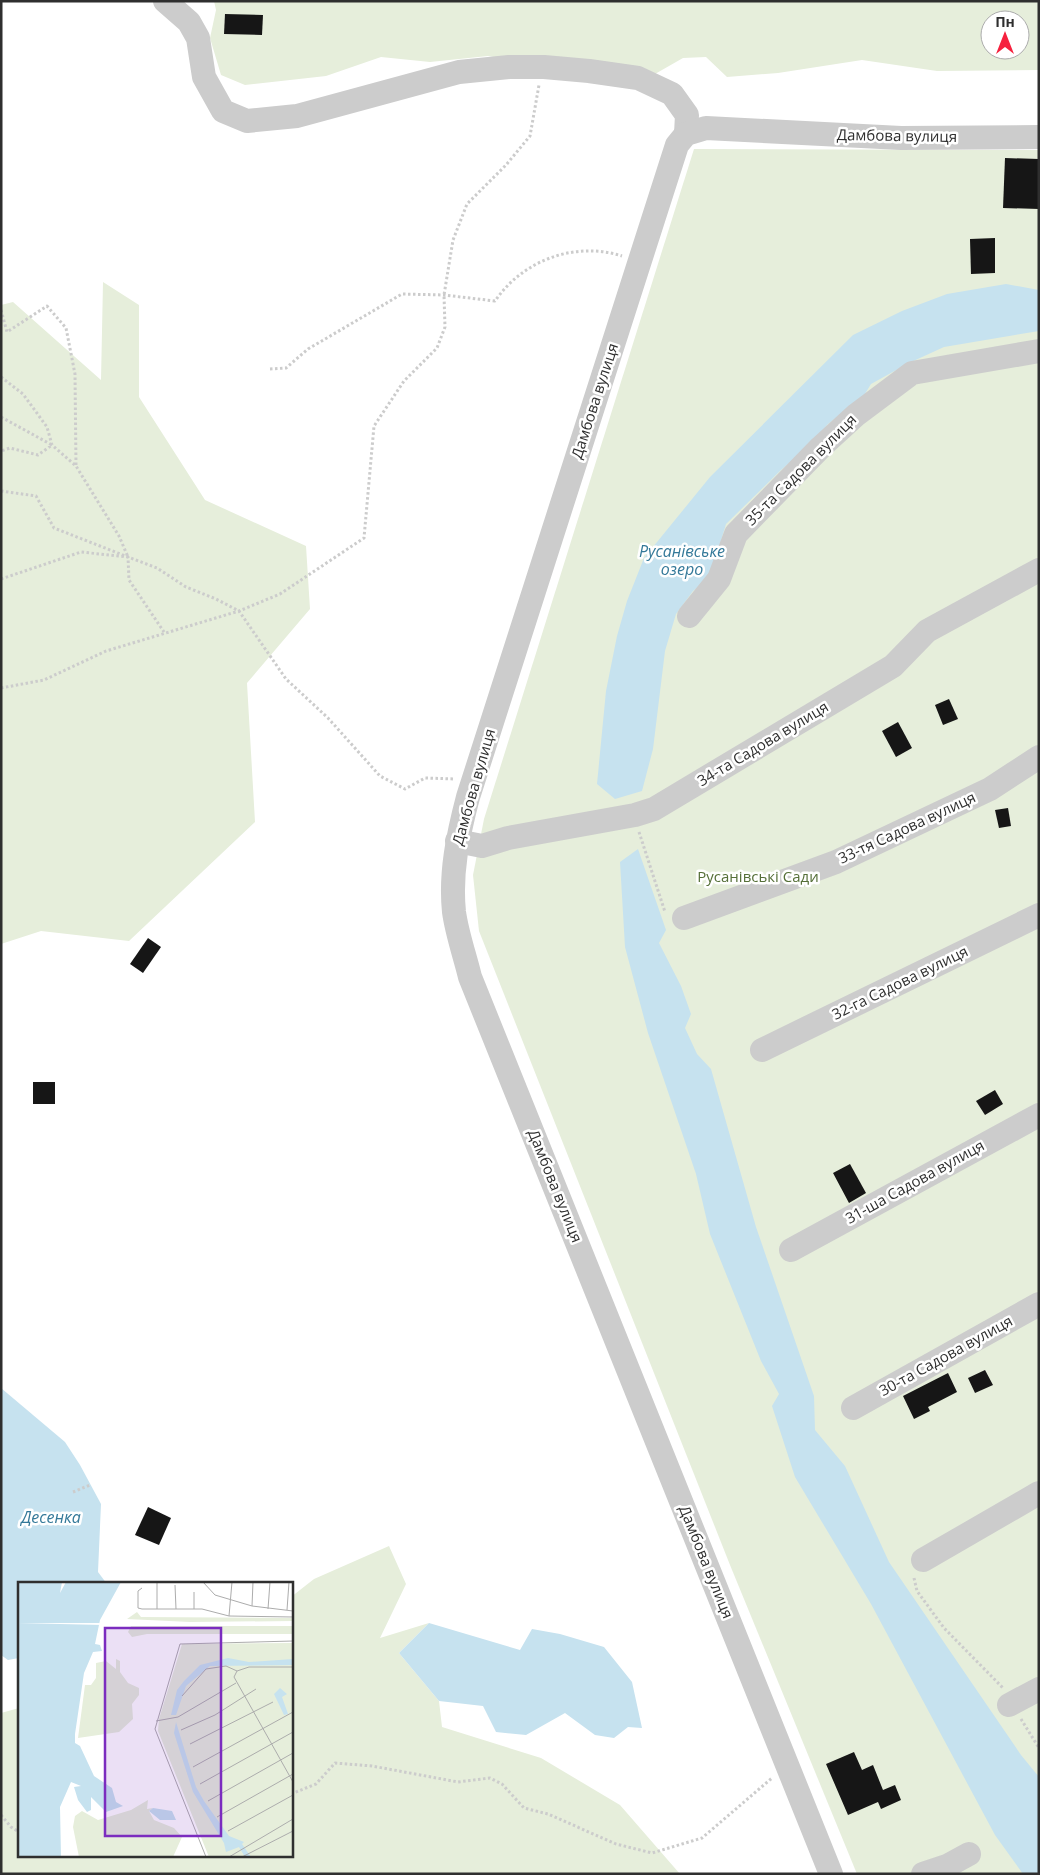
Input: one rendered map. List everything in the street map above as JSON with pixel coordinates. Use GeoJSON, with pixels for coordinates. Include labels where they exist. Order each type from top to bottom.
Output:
{"type":"FeatureCollection","features":[{"type":"Feature","properties":{"kind":"street"},"geometry":{"type":"LineString","coordinates":[[165,1],[189,22],[198,38],[204,77],[223,111],[247,121],[297,116],[459,72],[509,67],[544,68],[589,70],[638,78],[672,94],[687,115],[686,134]]}},
{"type":"Feature","properties":{"kind":"street","name":"Дамбова вулиця"},"geometry":{"type":"LineString","coordinates":[[831,1874],[470,976],[454,915],[453,894],[457,841],[473,781],[677,145],[686,134],[706,128],[901,138],[1039,137]]}},
{"type":"Feature","properties":{"kind":"street","name":"35-та Садова вулиця"},"geometry":{"type":"LineString","coordinates":[[689,616],[719,579],[736,534],[821,447],[872,403],[912,373],[1039,351]]}},
{"type":"Feature","properties":{"kind":"street","name":"34-та Садова вулиця"},"geometry":{"type":"LineString","coordinates":[[457,841],[482,846],[508,838],[654,809],[894,666],[927,630],[1039,570]]}},
{"type":"Feature","properties":{"kind":"street","name":"33-тя Садова вулиця"},"geometry":{"type":"LineString","coordinates":[[684,918],[836,862],[990,790],[1039,757]]}},
{"type":"Feature","properties":{"kind":"street","name":"32-га Садова вулиця"},"geometry":{"type":"LineString","coordinates":[[762,1050],[1039,915]]}},
{"type":"Feature","properties":{"kind":"street","name":"31-ша Садова вулиця"},"geometry":{"type":"LineString","coordinates":[[791,1250],[1039,1115]]}},
{"type":"Feature","properties":{"kind":"street","name":"30-та Садова вулиця"},"geometry":{"type":"LineString","coordinates":[[853,1408],[1039,1304]]}},
{"type":"Feature","properties":{"kind":"street"},"geometry":{"type":"LineString","coordinates":[[923,1560],[1039,1493]]}},
{"type":"Feature","properties":{"kind":"street"},"geometry":{"type":"LineString","coordinates":[[1009,1705],[1039,1688]]}},
{"type":"Feature","properties":{"kind":"street"},"geometry":{"type":"LineString","coordinates":[[923,1874],[947,1866],[968,1854]]}},
{"type":"Feature","properties":{"kind":"path"},"geometry":{"type":"LineString","coordinates":[[1,688],[44,680],[106,651],[239,611],[280,594],[364,538],[374,426],[404,381],[438,348],[445,327],[444,295],[453,240],[467,204],[506,165],[530,136],[535,98],[544,68]]}},
{"type":"Feature","properties":{"kind":"path"},"geometry":{"type":"LineString","coordinates":[[270,369],[286,368],[308,349],[402,294],[444,295],[495,301],[504,288],[536,262],[570,252],[605,250],[640,261]]}},
{"type":"Feature","properties":{"kind":"path"},"geometry":{"type":"LineString","coordinates":[[1,310],[7,332],[47,306],[66,328],[76,374],[76,466]]}},
{"type":"Feature","properties":{"kind":"path"},"geometry":{"type":"LineString","coordinates":[[1,377],[24,394],[47,427],[52,445]]}},
{"type":"Feature","properties":{"kind":"path"},"geometry":{"type":"LineString","coordinates":[[1,417],[52,445],[76,466],[119,536],[128,557],[130,580],[164,632]]}},
{"type":"Feature","properties":{"kind":"path"},"geometry":{"type":"LineString","coordinates":[[1,450],[10,448],[38,455],[52,445]]}},
{"type":"Feature","properties":{"kind":"path"},"geometry":{"type":"LineString","coordinates":[[1,491],[36,496],[54,528],[156,568],[186,587],[239,611],[286,679],[328,718],[380,776],[404,789],[425,778],[442,777],[473,781]]}},
{"type":"Feature","properties":{"kind":"path"},"geometry":{"type":"LineString","coordinates":[[1,579],[81,552],[128,557]]}},
{"type":"Feature","properties":{"kind":"path"},"geometry":{"type":"LineString","coordinates":[[635,814],[644,851],[666,914],[684,918]]}},
{"type":"Feature","properties":{"kind":"path"},"geometry":{"type":"LineString","coordinates":[[73,1492],[90,1484]]}},
{"type":"Feature","properties":{"kind":"path"},"geometry":{"type":"LineString","coordinates":[[923,1560],[911,1570],[918,1591],[944,1628],[1002,1686],[1009,1705],[1021,1718],[1039,1748]]}},
{"type":"Feature","properties":{"kind":"path"},"geometry":{"type":"LineString","coordinates":[[292,1794],[316,1784],[335,1763],[372,1766],[458,1782],[484,1777],[502,1784],[524,1808],[548,1814],[616,1844],[652,1852],[702,1838],[787,1764]]}},
{"type":"Feature","properties":{"kind":"path"},"geometry":{"type":"LineString","coordinates":[[1,1815],[11,1827],[18,1831]]}},
{"type":"Feature","properties":{"kind":"green space"},"geometry":{"type":"Polygon","coordinates":[[[214,1],[1039,1],[1039,70],[937,71],[862,60],[778,73],[727,77],[706,57],[683,58],[655,74],[562,69],[488,56],[430,62],[381,57],[326,76],[245,85],[221,75],[210,38],[216,10],[214,1]]]}},
{"type":"Feature","properties":{"kind":"green space","name":"Русанівські Сади"},"geometry":{"type":"Polygon","coordinates":[[[694,149],[1039,150],[1039,1874],[857,1874],[730,1565],[479,931],[473,875],[484,819],[694,149]]]}},
{"type":"Feature","properties":{"kind":"green space"},"geometry":{"type":"Polygon","coordinates":[[[103,282],[139,305],[139,397],[205,500],[306,546],[310,609],[247,683],[255,822],[129,941],[41,931],[1,944],[1,305],[13,302],[101,380],[103,282]]]}},
{"type":"Feature","properties":{"kind":"green space"},"geometry":{"type":"Polygon","coordinates":[[[389,1546],[406,1584],[380,1638],[429,1623],[399,1653],[439,1701],[442,1727],[541,1758],[620,1805],[680,1874],[1,1874],[1,1713],[18,1708],[18,1858],[292,1858],[292,1596],[314,1579],[389,1546]]]}},
{"type":"Feature","properties":{"kind":"water","name":"Русанівське озеро"},"geometry":{"type":"Polygon","coordinates":[[[1006,284],[1039,290],[1039,331],[944,347],[909,363],[871,384],[863,397],[828,424],[808,447],[781,470],[726,524],[710,577],[693,591],[676,614],[665,651],[653,749],[642,791],[615,799],[597,784],[606,691],[617,636],[627,601],[644,558],[710,477],[853,335],[902,311],[947,294],[1006,284]]]}},
{"type":"Feature","properties":{"kind":"water"},"geometry":{"type":"Polygon","coordinates":[[[638,849],[666,930],[659,943],[681,986],[691,1014],[685,1028],[697,1054],[711,1069],[756,1227],[814,1396],[815,1430],[845,1466],[889,1562],[1021,1755],[1039,1777],[1039,1874],[1023,1874],[995,1835],[871,1604],[795,1477],[772,1406],[779,1394],[761,1361],[710,1234],[696,1174],[648,1033],[625,947],[620,862],[638,849]]]}},
{"type":"Feature","properties":{"kind":"water","name":"Десенка"},"geometry":{"type":"Polygon","coordinates":[[[1,1388],[65,1442],[80,1465],[101,1504],[98,1572],[106,1582],[18,1582],[18,1658],[8,1660],[1,1655],[1,1388]]]}},
{"type":"Feature","properties":{"kind":"water"},"geometry":{"type":"Polygon","coordinates":[[[429,1623],[520,1650],[532,1629],[560,1634],[604,1647],[632,1682],[642,1728],[628,1727],[614,1738],[595,1735],[565,1713],[526,1735],[496,1732],[483,1706],[439,1701],[399,1653],[429,1623]]]}},
{"type":"Feature","properties":{"kind":"building"},"geometry":{"type":"Polygon","coordinates":[[[225,14],[263,15],[262,35],[224,34],[225,14]]]}},
{"type":"Feature","properties":{"kind":"building"},"geometry":{"type":"Polygon","coordinates":[[[1005,158],[1039,159],[1039,209],[1003,208],[1005,158]]]}},
{"type":"Feature","properties":{"kind":"building"},"geometry":{"type":"Polygon","coordinates":[[[995,238],[995,273],[971,274],[970,239],[995,238]]]}},
{"type":"Feature","properties":{"kind":"building"},"geometry":{"type":"Polygon","coordinates":[[[949,699],[958,719],[943,725],[935,705],[949,699]]]}},
{"type":"Feature","properties":{"kind":"building"},"geometry":{"type":"Polygon","coordinates":[[[898,722],[912,748],[896,757],[882,731],[898,722]]]}},
{"type":"Feature","properties":{"kind":"building"},"geometry":{"type":"Polygon","coordinates":[[[1008,808],[1011,826],[999,828],[995,810],[1008,808]]]}},
{"type":"Feature","properties":{"kind":"building"},"geometry":{"type":"Polygon","coordinates":[[[148,938],[161,947],[143,973],[130,964],[148,938]]]}},
{"type":"Feature","properties":{"kind":"building"},"geometry":{"type":"Polygon","coordinates":[[[33,1082],[55,1082],[55,1104],[33,1104],[33,1082]]]}},
{"type":"Feature","properties":{"kind":"building"},"geometry":{"type":"Polygon","coordinates":[[[995,1090],[1003,1104],[985,1115],[976,1101],[995,1090]]]}},
{"type":"Feature","properties":{"kind":"building"},"geometry":{"type":"Polygon","coordinates":[[[850,1164],[866,1193],[849,1203],[833,1173],[850,1164]]]}},
{"type":"Feature","properties":{"kind":"building"},"geometry":{"type":"Polygon","coordinates":[[[985,1370],[993,1385],[975,1393],[968,1378],[985,1370]]]}},
{"type":"Feature","properties":{"kind":"building"},"geometry":{"type":"Polygon","coordinates":[[[948,1373],[957,1392],[928,1407],[930,1411],[914,1419],[903,1396],[948,1373]]]}},
{"type":"Feature","properties":{"kind":"building"},"geometry":{"type":"Polygon","coordinates":[[[148,1507],[171,1518],[159,1545],[135,1535],[148,1507]]]}},
{"type":"Feature","properties":{"kind":"building"},"geometry":{"type":"Polygon","coordinates":[[[854,1752],[862,1770],[873,1765],[883,1790],[895,1785],[901,1800],[881,1809],[878,1802],[848,1815],[826,1764],[854,1752]]]}}]}
